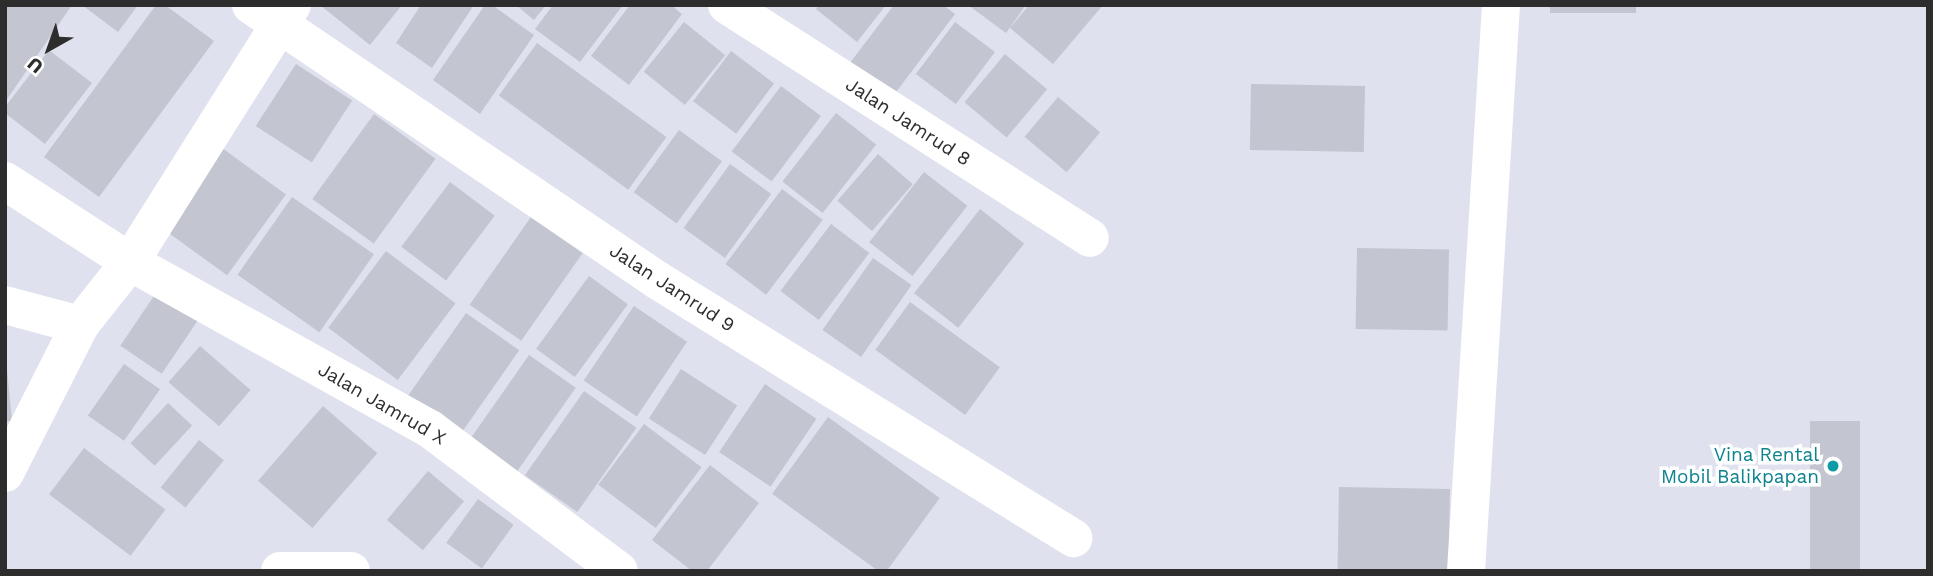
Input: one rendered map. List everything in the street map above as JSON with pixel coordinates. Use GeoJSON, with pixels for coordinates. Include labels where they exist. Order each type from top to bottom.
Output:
{"type":"FeatureCollection","features":[{"type":"Feature","properties":{"kind":"street","name":"Jalan Jamrud 8"},"geometry":{"type":"LineString","coordinates":[[727,5],[1090,238]]}},
{"type":"Feature","properties":{"kind":"street"},"geometry":{"type":"LineString","coordinates":[[1466,571],[1501,5]]}},
{"type":"Feature","properties":{"kind":"street"},"geometry":{"type":"LineString","coordinates":[[5,473],[80,325],[130,262],[274,11]]}},
{"type":"Feature","properties":{"kind":"street","name":"Jalan Jamrud 9"},"geometry":{"type":"LineString","coordinates":[[274,11],[657,280],[1073,538]]}},
{"type":"Feature","properties":{"kind":"street","name":"Jalan Jamrud X"},"geometry":{"type":"LineString","coordinates":[[5,181],[130,262],[430,429],[619,571]]}},
{"type":"Feature","properties":{"kind":"street"},"geometry":{"type":"LineString","coordinates":[[5,305],[80,325]]}},
{"type":"Feature","properties":{"kind":"street"},"geometry":{"type":"LineString","coordinates":[[279,571],[351,571]]}},
{"type":"Feature","properties":{"kind":"building"},"geometry":{"type":"Polygon","coordinates":[[[5,5],[72,5],[5,102],[5,5]]]}},
{"type":"Feature","properties":{"kind":"building"},"geometry":{"type":"Polygon","coordinates":[[[82,5],[138,5],[118,32],[82,5]]]}},
{"type":"Feature","properties":{"kind":"building"},"geometry":{"type":"Polygon","coordinates":[[[156,5],[165,5],[214,41],[99,197],[44,157],[156,5]]]}},
{"type":"Feature","properties":{"kind":"building"},"geometry":{"type":"Polygon","coordinates":[[[320,5],[402,5],[370,45],[320,5]]]}},
{"type":"Feature","properties":{"kind":"building"},"geometry":{"type":"Polygon","coordinates":[[[421,5],[474,5],[432,68],[396,43],[421,5]]]}},
{"type":"Feature","properties":{"kind":"building"},"geometry":{"type":"Polygon","coordinates":[[[485,5],[492,5],[534,35],[480,114],[433,80],[485,5]]]}},
{"type":"Feature","properties":{"kind":"building"},"geometry":{"type":"Polygon","coordinates":[[[516,5],[546,5],[534,20],[516,5]]]}},
{"type":"Feature","properties":{"kind":"building"},"geometry":{"type":"Polygon","coordinates":[[[553,5],[623,5],[580,62],[535,29],[553,5]]]}},
{"type":"Feature","properties":{"kind":"building"},"geometry":{"type":"Polygon","coordinates":[[[630,5],[671,5],[682,14],[629,85],[591,56],[630,5]]]}},
{"type":"Feature","properties":{"kind":"building"},"geometry":{"type":"Polygon","coordinates":[[[819,5],[886,5],[857,42],[816,9],[819,5]]]}},
{"type":"Feature","properties":{"kind":"building"},"geometry":{"type":"Polygon","coordinates":[[[894,5],[943,5],[955,14],[890,100],[846,68],[894,5]]]}},
{"type":"Feature","properties":{"kind":"building"},"geometry":{"type":"Polygon","coordinates":[[[968,5],[1026,5],[1006,33],[968,5]]]}},
{"type":"Feature","properties":{"kind":"building"},"geometry":{"type":"Polygon","coordinates":[[[1029,5],[1103,5],[1053,64],[1010,28],[1029,5]]]}},
{"type":"Feature","properties":{"kind":"building"},"geometry":{"type":"Polygon","coordinates":[[[1550,5],[1636,5],[1636,13],[1550,13],[1550,5]]]}},
{"type":"Feature","properties":{"kind":"building"},"geometry":{"type":"Polygon","coordinates":[[[684,22],[725,55],[685,105],[644,72],[684,22]]]}},
{"type":"Feature","properties":{"kind":"building"},"geometry":{"type":"Polygon","coordinates":[[[955,22],[995,52],[956,104],[916,74],[955,22]]]}},
{"type":"Feature","properties":{"kind":"building"},"geometry":{"type":"Polygon","coordinates":[[[537,43],[666,137],[628,190],[499,96],[537,43]]]}},
{"type":"Feature","properties":{"kind":"building"},"geometry":{"type":"Polygon","coordinates":[[[49,50],[92,83],[45,144],[5,113],[5,107],[49,50]]]}},
{"type":"Feature","properties":{"kind":"building"},"geometry":{"type":"Polygon","coordinates":[[[731,51],[774,83],[736,134],[693,101],[731,51]]]}},
{"type":"Feature","properties":{"kind":"building"},"geometry":{"type":"Polygon","coordinates":[[[1005,54],[1047,89],[1007,138],[965,102],[1005,54]]]}},
{"type":"Feature","properties":{"kind":"building"},"geometry":{"type":"Polygon","coordinates":[[[296,64],[352,100],[312,163],[256,126],[296,64]]]}},
{"type":"Feature","properties":{"kind":"building"},"geometry":{"type":"Polygon","coordinates":[[[1251,84],[1365,86],[1364,152],[1250,150],[1251,84]]]}},
{"type":"Feature","properties":{"kind":"building"},"geometry":{"type":"Polygon","coordinates":[[[781,86],[821,116],[772,182],[732,151],[781,86]]]}},
{"type":"Feature","properties":{"kind":"building"},"geometry":{"type":"Polygon","coordinates":[[[1058,97],[1100,132],[1067,172],[1025,137],[1058,97]]]}},
{"type":"Feature","properties":{"kind":"building"},"geometry":{"type":"Polygon","coordinates":[[[836,113],[876,144],[823,213],[782,182],[836,113]]]}},
{"type":"Feature","properties":{"kind":"building"},"geometry":{"type":"Polygon","coordinates":[[[374,114],[435,159],[374,244],[312,199],[374,114]]]}},
{"type":"Feature","properties":{"kind":"building"},"geometry":{"type":"Polygon","coordinates":[[[679,130],[722,161],[677,223],[634,192],[679,130]]]}},
{"type":"Feature","properties":{"kind":"building"},"geometry":{"type":"Polygon","coordinates":[[[222,148],[286,194],[227,275],[163,229],[222,148]]]}},
{"type":"Feature","properties":{"kind":"building"},"geometry":{"type":"Polygon","coordinates":[[[878,154],[913,184],[872,231],[837,201],[878,154]]]}},
{"type":"Feature","properties":{"kind":"building"},"geometry":{"type":"Polygon","coordinates":[[[730,164],[771,194],[725,258],[684,228],[730,164]]]}},
{"type":"Feature","properties":{"kind":"building"},"geometry":{"type":"Polygon","coordinates":[[[924,172],[967,206],[913,276],[869,242],[924,172]]]}},
{"type":"Feature","properties":{"kind":"building"},"geometry":{"type":"Polygon","coordinates":[[[450,182],[495,216],[446,280],[401,247],[450,182]]]}},
{"type":"Feature","properties":{"kind":"building"},"geometry":{"type":"Polygon","coordinates":[[[782,189],[823,220],[766,295],[725,264],[782,189]]]}},
{"type":"Feature","properties":{"kind":"building"},"geometry":{"type":"Polygon","coordinates":[[[292,197],[374,254],[319,332],[238,275],[292,197]]]}},
{"type":"Feature","properties":{"kind":"building"},"geometry":{"type":"Polygon","coordinates":[[[980,209],[1024,243],[958,328],[914,293],[980,209]]]}},
{"type":"Feature","properties":{"kind":"building"},"geometry":{"type":"Polygon","coordinates":[[[531,217],[583,253],[521,341],[470,305],[531,217]]]}},
{"type":"Feature","properties":{"kind":"building"},"geometry":{"type":"Polygon","coordinates":[[[831,224],[869,253],[819,320],[780,291],[831,224]]]}},
{"type":"Feature","properties":{"kind":"building"},"geometry":{"type":"Polygon","coordinates":[[[1357,248],[1449,250],[1448,331],[1356,329],[1357,248]]]}},
{"type":"Feature","properties":{"kind":"building"},"geometry":{"type":"Polygon","coordinates":[[[386,251],[455,303],[398,380],[328,328],[386,251]]]}},
{"type":"Feature","properties":{"kind":"building"},"geometry":{"type":"Polygon","coordinates":[[[873,258],[912,285],[861,357],[823,330],[873,258]]]}},
{"type":"Feature","properties":{"kind":"building"},"geometry":{"type":"Polygon","coordinates":[[[589,276],[628,304],[575,377],[536,349],[589,276]]]}},
{"type":"Feature","properties":{"kind":"building"},"geometry":{"type":"Polygon","coordinates":[[[160,287],[201,315],[162,374],[120,346],[160,287]]]}},
{"type":"Feature","properties":{"kind":"building"},"geometry":{"type":"Polygon","coordinates":[[[910,302],[1000,367],[965,415],[875,350],[910,302]]]}},
{"type":"Feature","properties":{"kind":"building"},"geometry":{"type":"Polygon","coordinates":[[[634,306],[687,342],[637,416],[584,381],[634,306]]]}},
{"type":"Feature","properties":{"kind":"building"},"geometry":{"type":"Polygon","coordinates":[[[466,313],[519,350],[461,434],[407,397],[466,313]]]}},
{"type":"Feature","properties":{"kind":"building"},"geometry":{"type":"Polygon","coordinates":[[[200,346],[251,390],[219,426],[169,382],[200,346]]]}},
{"type":"Feature","properties":{"kind":"building"},"geometry":{"type":"Polygon","coordinates":[[[5,349],[12,421],[5,421],[5,349]]]}},
{"type":"Feature","properties":{"kind":"building"},"geometry":{"type":"Polygon","coordinates":[[[529,355],[576,388],[515,474],[469,441],[529,355]]]}},
{"type":"Feature","properties":{"kind":"building"},"geometry":{"type":"Polygon","coordinates":[[[124,364],[160,389],[124,441],[88,416],[124,364]]]}},
{"type":"Feature","properties":{"kind":"building"},"geometry":{"type":"Polygon","coordinates":[[[681,369],[737,405],[705,455],[649,418],[681,369]]]}},
{"type":"Feature","properties":{"kind":"building"},"geometry":{"type":"Polygon","coordinates":[[[765,384],[816,419],[771,487],[719,452],[765,384]]]}},
{"type":"Feature","properties":{"kind":"building"},"geometry":{"type":"Polygon","coordinates":[[[584,391],[636,428],[577,512],[525,475],[584,391]]]}},
{"type":"Feature","properties":{"kind":"building"},"geometry":{"type":"Polygon","coordinates":[[[168,403],[192,426],[155,466],[130,443],[168,403]]]}},
{"type":"Feature","properties":{"kind":"building"},"geometry":{"type":"Polygon","coordinates":[[[323,406],[377,453],[312,528],[258,481],[323,406]]]}},
{"type":"Feature","properties":{"kind":"building"},"geometry":{"type":"Polygon","coordinates":[[[828,417],[940,498],[887,571],[878,571],[772,494],[828,417]]]}},
{"type":"Feature","properties":{"kind":"building","name":"Vina Rental Mobil Balikpapan"},"geometry":{"type":"Polygon","coordinates":[[[1810,421],[1860,421],[1860,571],[1810,571],[1810,421]]]}},
{"type":"Feature","properties":{"kind":"building"},"geometry":{"type":"Polygon","coordinates":[[[644,424],[702,467],[656,528],[598,485],[644,424]]]}},
{"type":"Feature","properties":{"kind":"building"},"geometry":{"type":"Polygon","coordinates":[[[199,440],[224,460],[185,508],[161,487],[199,440]]]}},
{"type":"Feature","properties":{"kind":"building"},"geometry":{"type":"Polygon","coordinates":[[[84,448],[165,509],[131,556],[49,494],[84,448]]]}},
{"type":"Feature","properties":{"kind":"building"},"geometry":{"type":"Polygon","coordinates":[[[710,465],[759,503],[707,571],[692,571],[652,540],[710,465]]]}},
{"type":"Feature","properties":{"kind":"building"},"geometry":{"type":"Polygon","coordinates":[[[428,471],[464,501],[423,550],[387,520],[428,471]]]}},
{"type":"Feature","properties":{"kind":"building"},"geometry":{"type":"Polygon","coordinates":[[[1339,487],[1450,489],[1449,571],[1338,571],[1339,487]]]}},
{"type":"Feature","properties":{"kind":"building"},"geometry":{"type":"Polygon","coordinates":[[[478,499],[514,525],[482,569],[446,543],[478,499]]]}},
{"type":"Feature","properties":{"kind":"place","name":"Vina Rental Mobil Balikpapan"},"geometry":{"type":"Point","coordinates":[1833,466]}}]}
